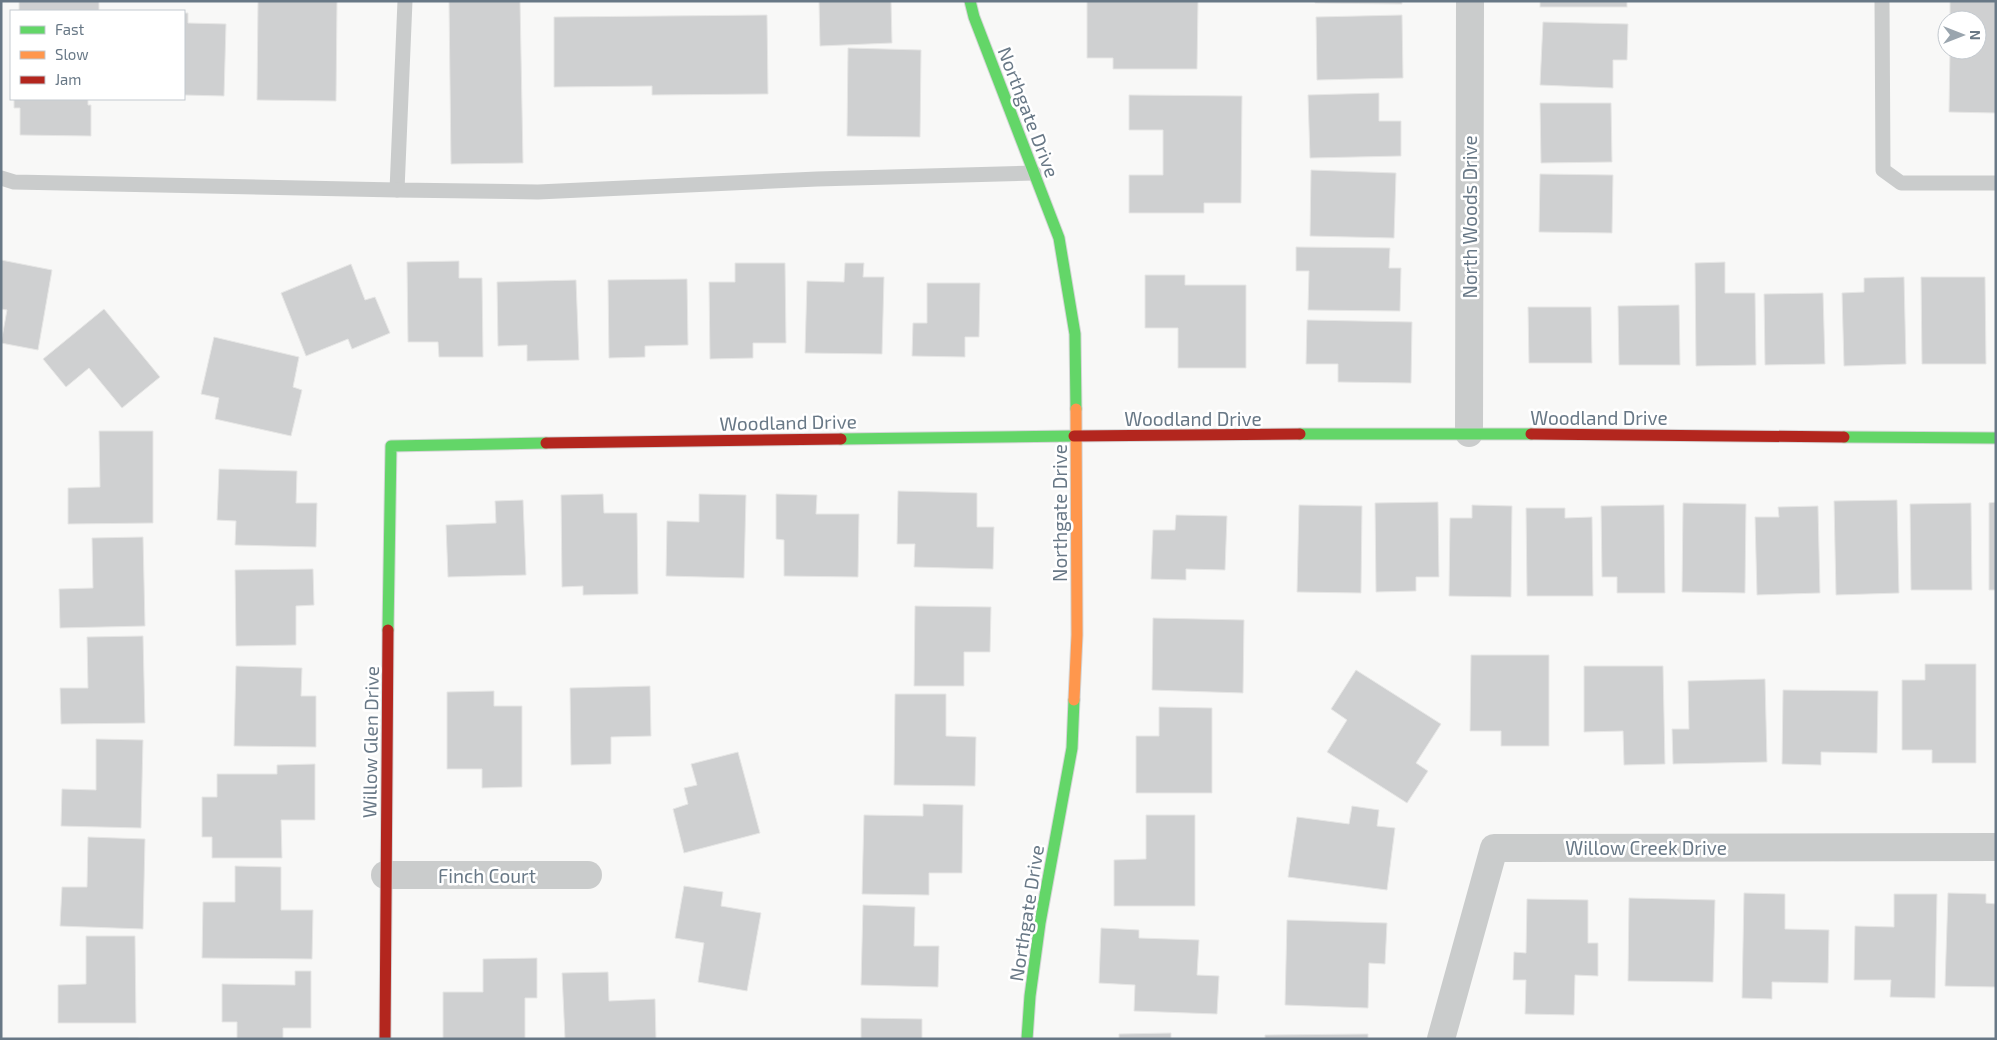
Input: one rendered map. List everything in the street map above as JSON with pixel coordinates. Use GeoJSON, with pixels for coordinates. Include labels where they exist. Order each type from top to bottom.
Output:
{"type":"FeatureCollection","features":[{"type":"Feature","properties":{"kind":"street","name":"Northgate Drive"},"geometry":{"type":"LineString","coordinates":[[970,1],[974,17],[1059,238],[1075,334],[1077,635],[1072,748],[1040,923],[1030,996],[1027,1039]]}},
{"type":"Feature","properties":{"kind":"street","name":"North Woods Drive"},"geometry":{"type":"LineString","coordinates":[[1469,434],[1470,1]]}},
{"type":"Feature","properties":{"kind":"street","name":"Woodland Drive"},"geometry":{"type":"LineString","coordinates":[[391,446],[1077,436],[1469,434],[1996,438]]}},
{"type":"Feature","properties":{"kind":"street","name":"Willow Glen Drive"},"geometry":{"type":"LineString","coordinates":[[386,1039],[391,446]]}},
{"type":"Feature","properties":{"kind":"street","name":"Willow Creek Drive"},"geometry":{"type":"LineString","coordinates":[[1442,1039],[1494,848],[1996,847]]}},
{"type":"Feature","properties":{"kind":"street","name":"Finch Court"},"geometry":{"type":"LineString","coordinates":[[386,875],[588,875]]}},
{"type":"Feature","properties":{"kind":"lane"},"geometry":{"type":"LineString","coordinates":[[397,190],[405,1]]}},
{"type":"Feature","properties":{"kind":"lane"},"geometry":{"type":"LineString","coordinates":[[1882,1],[1883,170],[1901,184],[1996,183]]}},
{"type":"Feature","properties":{"kind":"lane"},"geometry":{"type":"LineString","coordinates":[[1,178],[14,182],[538,192],[817,179],[1034,173]]}},
{"type":"Feature","properties":{"kind":"building"},"geometry":{"type":"Polygon","coordinates":[[[19,1],[99,1],[99,10],[19,10],[19,1]]]}},
{"type":"Feature","properties":{"kind":"building"},"geometry":{"type":"Polygon","coordinates":[[[258,1],[337,1],[336,101],[257,100],[258,1]]]}},
{"type":"Feature","properties":{"kind":"building"},"geometry":{"type":"Polygon","coordinates":[[[449,1],[520,1],[523,163],[451,164],[449,1]]]}},
{"type":"Feature","properties":{"kind":"building"},"geometry":{"type":"Polygon","coordinates":[[[819,1],[891,1],[892,43],[820,46],[819,1]]]}},
{"type":"Feature","properties":{"kind":"building"},"geometry":{"type":"Polygon","coordinates":[[[1087,1],[1198,1],[1197,69],[1113,69],[1113,58],[1087,58],[1087,1]]]}},
{"type":"Feature","properties":{"kind":"building"},"geometry":{"type":"Polygon","coordinates":[[[1315,1],[1402,1],[1402,4],[1315,3],[1315,1]]]}},
{"type":"Feature","properties":{"kind":"building"},"geometry":{"type":"Polygon","coordinates":[[[1540,1],[1627,1],[1627,7],[1540,7],[1540,1]]]}},
{"type":"Feature","properties":{"kind":"building"},"geometry":{"type":"Polygon","coordinates":[[[1950,1],[1996,1],[1996,113],[1949,112],[1950,60],[1987,60],[1987,10],[1950,10],[1950,1]]]}},
{"type":"Feature","properties":{"kind":"building"},"geometry":{"type":"Polygon","coordinates":[[[185,13],[188,13],[188,23],[226,24],[224,96],[185,95],[185,13]]]}},
{"type":"Feature","properties":{"kind":"building"},"geometry":{"type":"Polygon","coordinates":[[[767,15],[768,94],[652,95],[652,86],[554,87],[554,17],[767,15]]]}},
{"type":"Feature","properties":{"kind":"building"},"geometry":{"type":"Polygon","coordinates":[[[1402,15],[1403,78],[1317,80],[1316,17],[1402,15]]]}},
{"type":"Feature","properties":{"kind":"building"},"geometry":{"type":"Polygon","coordinates":[[[1543,22],[1628,24],[1627,60],[1613,60],[1613,88],[1540,85],[1543,22]]]}},
{"type":"Feature","properties":{"kind":"building"},"geometry":{"type":"Polygon","coordinates":[[[848,48],[921,50],[920,137],[847,136],[848,48]]]}},
{"type":"Feature","properties":{"kind":"building"},"geometry":{"type":"Polygon","coordinates":[[[1379,93],[1379,121],[1401,121],[1401,156],[1310,158],[1308,95],[1379,93]]]}},
{"type":"Feature","properties":{"kind":"building"},"geometry":{"type":"Polygon","coordinates":[[[1129,95],[1242,96],[1241,203],[1204,203],[1204,213],[1129,213],[1129,175],[1163,175],[1163,130],[1129,130],[1129,95]]]}},
{"type":"Feature","properties":{"kind":"building"},"geometry":{"type":"Polygon","coordinates":[[[14,100],[88,100],[88,105],[91,105],[91,136],[20,135],[20,108],[14,108],[14,100]]]}},
{"type":"Feature","properties":{"kind":"building"},"geometry":{"type":"Polygon","coordinates":[[[1540,103],[1611,103],[1612,162],[1541,163],[1540,103]]]}},
{"type":"Feature","properties":{"kind":"building"},"geometry":{"type":"Polygon","coordinates":[[[1311,170],[1396,173],[1394,238],[1310,236],[1311,170]]]}},
{"type":"Feature","properties":{"kind":"building"},"geometry":{"type":"Polygon","coordinates":[[[1540,174],[1613,175],[1612,233],[1539,232],[1540,174]]]}},
{"type":"Feature","properties":{"kind":"building"},"geometry":{"type":"Polygon","coordinates":[[[1296,247],[1390,248],[1389,268],[1401,268],[1400,311],[1308,310],[1309,271],[1296,271],[1296,247]]]}},
{"type":"Feature","properties":{"kind":"building"},"geometry":{"type":"Polygon","coordinates":[[[1,260],[52,270],[38,350],[1,343],[7,310],[1,309],[1,260]]]}},
{"type":"Feature","properties":{"kind":"building"},"geometry":{"type":"Polygon","coordinates":[[[459,261],[459,278],[482,278],[483,357],[439,357],[438,342],[408,342],[407,262],[459,261]]]}},
{"type":"Feature","properties":{"kind":"building"},"geometry":{"type":"Polygon","coordinates":[[[1725,262],[1725,293],[1755,293],[1756,365],[1696,366],[1695,263],[1725,262]]]}},
{"type":"Feature","properties":{"kind":"building"},"geometry":{"type":"Polygon","coordinates":[[[735,263],[785,263],[786,343],[753,343],[753,358],[710,359],[709,282],[735,282],[735,263]]]}},
{"type":"Feature","properties":{"kind":"building"},"geometry":{"type":"Polygon","coordinates":[[[845,263],[864,263],[863,277],[884,277],[882,354],[805,353],[807,281],[844,282],[845,263]]]}},
{"type":"Feature","properties":{"kind":"building"},"geometry":{"type":"Polygon","coordinates":[[[351,264],[365,300],[375,297],[390,333],[352,349],[348,339],[306,356],[281,293],[351,264]]]}},
{"type":"Feature","properties":{"kind":"building"},"geometry":{"type":"Polygon","coordinates":[[[1145,275],[1185,275],[1185,285],[1246,285],[1246,368],[1178,368],[1178,328],[1145,328],[1145,275]]]}},
{"type":"Feature","properties":{"kind":"building"},"geometry":{"type":"Polygon","coordinates":[[[1904,277],[1906,364],[1844,366],[1842,293],[1864,292],[1864,278],[1904,277]]]}},
{"type":"Feature","properties":{"kind":"building"},"geometry":{"type":"Polygon","coordinates":[[[1921,277],[1985,277],[1986,364],[1922,364],[1921,277]]]}},
{"type":"Feature","properties":{"kind":"building"},"geometry":{"type":"Polygon","coordinates":[[[687,279],[688,345],[645,346],[645,357],[609,358],[608,280],[687,279]]]}},
{"type":"Feature","properties":{"kind":"building"},"geometry":{"type":"Polygon","coordinates":[[[576,280],[579,360],[527,361],[527,345],[498,346],[497,282],[576,280]]]}},
{"type":"Feature","properties":{"kind":"building"},"geometry":{"type":"Polygon","coordinates":[[[927,283],[980,283],[979,337],[965,337],[965,357],[912,356],[913,323],[927,323],[927,283]]]}},
{"type":"Feature","properties":{"kind":"building"},"geometry":{"type":"Polygon","coordinates":[[[1823,293],[1825,364],[1765,365],[1764,294],[1823,293]]]}},
{"type":"Feature","properties":{"kind":"building"},"geometry":{"type":"Polygon","coordinates":[[[1679,305],[1680,365],[1619,365],[1618,306],[1679,305]]]}},
{"type":"Feature","properties":{"kind":"building"},"geometry":{"type":"Polygon","coordinates":[[[1528,307],[1591,307],[1592,363],[1529,363],[1528,307]]]}},
{"type":"Feature","properties":{"kind":"building"},"geometry":{"type":"Polygon","coordinates":[[[104,309],[160,377],[122,408],[89,368],[66,387],[43,359],[104,309]]]}},
{"type":"Feature","properties":{"kind":"building"},"geometry":{"type":"Polygon","coordinates":[[[1307,320],[1412,322],[1411,383],[1338,382],[1338,364],[1306,364],[1307,320]]]}},
{"type":"Feature","properties":{"kind":"building"},"geometry":{"type":"Polygon","coordinates":[[[214,337],[299,357],[293,387],[302,390],[291,436],[215,419],[219,398],[201,394],[214,337]]]}},
{"type":"Feature","properties":{"kind":"building"},"geometry":{"type":"Polygon","coordinates":[[[99,431],[153,431],[153,523],[68,524],[68,488],[100,487],[99,431]]]}},
{"type":"Feature","properties":{"kind":"building"},"geometry":{"type":"Polygon","coordinates":[[[219,469],[297,471],[296,503],[317,503],[316,547],[235,545],[236,521],[217,520],[219,469]]]}},
{"type":"Feature","properties":{"kind":"building"},"geometry":{"type":"Polygon","coordinates":[[[898,491],[977,493],[977,527],[994,527],[993,569],[914,567],[915,544],[897,544],[898,491]]]}},
{"type":"Feature","properties":{"kind":"building"},"geometry":{"type":"Polygon","coordinates":[[[603,494],[604,513],[637,513],[638,594],[583,595],[583,586],[562,587],[561,495],[603,494]]]}},
{"type":"Feature","properties":{"kind":"building"},"geometry":{"type":"Polygon","coordinates":[[[699,494],[746,495],[744,578],[666,576],[667,521],[699,522],[699,494]]]}},
{"type":"Feature","properties":{"kind":"building"},"geometry":{"type":"Polygon","coordinates":[[[776,494],[817,495],[816,514],[859,514],[858,577],[784,576],[784,540],[776,539],[776,494]]]}},
{"type":"Feature","properties":{"kind":"building"},"geometry":{"type":"Polygon","coordinates":[[[523,500],[526,575],[448,577],[446,525],[496,523],[495,501],[523,500]]]}},
{"type":"Feature","properties":{"kind":"building"},"geometry":{"type":"Polygon","coordinates":[[[1897,500],[1899,593],[1836,595],[1834,501],[1897,500]]]}},
{"type":"Feature","properties":{"kind":"building"},"geometry":{"type":"Polygon","coordinates":[[[1438,502],[1439,577],[1416,577],[1416,591],[1376,592],[1375,503],[1438,502]]]}},
{"type":"Feature","properties":{"kind":"building"},"geometry":{"type":"Polygon","coordinates":[[[1996,502],[1996,590],[1989,590],[1989,503],[1996,502]]]}},
{"type":"Feature","properties":{"kind":"building"},"geometry":{"type":"Polygon","coordinates":[[[1683,503],[1746,504],[1745,593],[1682,592],[1683,503]]]}},
{"type":"Feature","properties":{"kind":"building"},"geometry":{"type":"Polygon","coordinates":[[[1971,503],[1972,590],[1911,590],[1910,504],[1971,503]]]}},
{"type":"Feature","properties":{"kind":"building"},"geometry":{"type":"Polygon","coordinates":[[[1299,505],[1362,506],[1361,593],[1297,592],[1299,505]]]}},
{"type":"Feature","properties":{"kind":"building"},"geometry":{"type":"Polygon","coordinates":[[[1472,505],[1512,506],[1511,597],[1449,596],[1450,518],[1472,518],[1472,505]]]}},
{"type":"Feature","properties":{"kind":"building"},"geometry":{"type":"Polygon","coordinates":[[[1664,505],[1665,593],[1617,593],[1617,577],[1602,577],[1601,506],[1664,505]]]}},
{"type":"Feature","properties":{"kind":"building"},"geometry":{"type":"Polygon","coordinates":[[[1818,506],[1820,593],[1757,595],[1755,517],[1779,517],[1778,507],[1818,506]]]}},
{"type":"Feature","properties":{"kind":"building"},"geometry":{"type":"Polygon","coordinates":[[[1526,508],[1565,508],[1565,518],[1592,517],[1593,596],[1527,596],[1526,508]]]}},
{"type":"Feature","properties":{"kind":"building"},"geometry":{"type":"Polygon","coordinates":[[[1176,515],[1227,516],[1225,570],[1186,569],[1186,580],[1151,579],[1153,530],[1175,530],[1176,515]]]}},
{"type":"Feature","properties":{"kind":"building"},"geometry":{"type":"Polygon","coordinates":[[[143,537],[145,626],[60,628],[59,589],[93,588],[92,538],[143,537]]]}},
{"type":"Feature","properties":{"kind":"building"},"geometry":{"type":"Polygon","coordinates":[[[313,569],[314,605],[296,606],[296,645],[236,646],[235,570],[313,569]]]}},
{"type":"Feature","properties":{"kind":"building"},"geometry":{"type":"Polygon","coordinates":[[[915,606],[991,607],[990,652],[964,652],[964,686],[914,686],[915,606]]]}},
{"type":"Feature","properties":{"kind":"building"},"geometry":{"type":"Polygon","coordinates":[[[1153,618],[1244,620],[1243,693],[1152,690],[1153,618]]]}},
{"type":"Feature","properties":{"kind":"building"},"geometry":{"type":"Polygon","coordinates":[[[143,636],[145,723],[61,724],[60,688],[88,688],[87,637],[143,636]]]}},
{"type":"Feature","properties":{"kind":"building"},"geometry":{"type":"Polygon","coordinates":[[[1471,655],[1549,655],[1549,746],[1501,746],[1501,731],[1470,731],[1471,655]]]}},
{"type":"Feature","properties":{"kind":"building"},"geometry":{"type":"Polygon","coordinates":[[[1925,664],[1976,664],[1976,763],[1932,763],[1932,750],[1902,750],[1902,680],[1925,680],[1925,664]]]}},
{"type":"Feature","properties":{"kind":"building"},"geometry":{"type":"Polygon","coordinates":[[[236,666],[302,668],[301,696],[316,696],[316,747],[234,746],[236,666]]]}},
{"type":"Feature","properties":{"kind":"building"},"geometry":{"type":"Polygon","coordinates":[[[1584,666],[1663,666],[1665,764],[1624,765],[1623,731],[1584,732],[1584,666]]]}},
{"type":"Feature","properties":{"kind":"building"},"geometry":{"type":"Polygon","coordinates":[[[1356,670],[1441,724],[1416,763],[1428,771],[1407,803],[1327,752],[1347,720],[1331,709],[1356,670]]]}},
{"type":"Feature","properties":{"kind":"building"},"geometry":{"type":"Polygon","coordinates":[[[1765,679],[1767,762],[1673,764],[1672,729],[1689,729],[1688,681],[1765,679]]]}},
{"type":"Feature","properties":{"kind":"building"},"geometry":{"type":"Polygon","coordinates":[[[650,686],[651,736],[611,737],[611,764],[571,765],[570,688],[650,686]]]}},
{"type":"Feature","properties":{"kind":"building"},"geometry":{"type":"Polygon","coordinates":[[[1783,690],[1878,691],[1877,753],[1821,752],[1821,765],[1782,764],[1783,690]]]}},
{"type":"Feature","properties":{"kind":"building"},"geometry":{"type":"Polygon","coordinates":[[[494,691],[494,706],[522,706],[522,787],[482,788],[482,769],[447,769],[447,692],[494,691]]]}},
{"type":"Feature","properties":{"kind":"building"},"geometry":{"type":"Polygon","coordinates":[[[895,694],[946,694],[946,736],[976,737],[975,786],[894,785],[895,694]]]}},
{"type":"Feature","properties":{"kind":"building"},"geometry":{"type":"Polygon","coordinates":[[[1159,707],[1212,708],[1212,793],[1136,793],[1136,736],[1159,736],[1159,707]]]}},
{"type":"Feature","properties":{"kind":"building"},"geometry":{"type":"Polygon","coordinates":[[[96,739],[143,740],[141,828],[61,826],[62,789],[96,790],[96,739]]]}},
{"type":"Feature","properties":{"kind":"building"},"geometry":{"type":"Polygon","coordinates":[[[738,752],[760,833],[684,853],[673,809],[688,804],[684,788],[697,785],[691,764],[738,752]]]}},
{"type":"Feature","properties":{"kind":"building"},"geometry":{"type":"Polygon","coordinates":[[[315,764],[315,820],[281,820],[282,858],[212,858],[212,837],[202,837],[202,797],[217,797],[217,774],[277,774],[277,765],[315,764]]]}},
{"type":"Feature","properties":{"kind":"building"},"geometry":{"type":"Polygon","coordinates":[[[923,804],[963,805],[962,873],[929,873],[929,895],[862,894],[864,815],[923,816],[923,804]]]}},
{"type":"Feature","properties":{"kind":"building"},"geometry":{"type":"Polygon","coordinates":[[[1352,806],[1379,810],[1377,826],[1395,828],[1387,890],[1288,877],[1297,817],[1349,824],[1352,806]]]}},
{"type":"Feature","properties":{"kind":"building"},"geometry":{"type":"Polygon","coordinates":[[[1146,815],[1195,815],[1195,906],[1114,906],[1114,860],[1146,859],[1146,815]]]}},
{"type":"Feature","properties":{"kind":"building"},"geometry":{"type":"Polygon","coordinates":[[[88,837],[145,839],[143,929],[60,926],[62,887],[87,887],[88,837]]]}},
{"type":"Feature","properties":{"kind":"building"},"geometry":{"type":"Polygon","coordinates":[[[235,866],[281,867],[281,910],[313,910],[312,959],[202,958],[203,902],[235,902],[235,866]]]}},
{"type":"Feature","properties":{"kind":"building"},"geometry":{"type":"Polygon","coordinates":[[[684,886],[723,892],[721,906],[761,913],[747,991],[698,982],[704,943],[675,938],[684,886]]]}},
{"type":"Feature","properties":{"kind":"building"},"geometry":{"type":"Polygon","coordinates":[[[1744,893],[1785,894],[1785,929],[1829,930],[1828,983],[1772,982],[1772,999],[1742,998],[1744,893]]]}},
{"type":"Feature","properties":{"kind":"building"},"geometry":{"type":"Polygon","coordinates":[[[1948,893],[1986,894],[1986,903],[1996,904],[1996,987],[1945,986],[1948,893]]]}},
{"type":"Feature","properties":{"kind":"building"},"geometry":{"type":"Polygon","coordinates":[[[1894,894],[1937,894],[1935,998],[1890,997],[1891,980],[1854,980],[1855,926],[1894,927],[1894,894]]]}},
{"type":"Feature","properties":{"kind":"building"},"geometry":{"type":"Polygon","coordinates":[[[1629,898],[1715,900],[1713,982],[1628,981],[1629,898]]]}},
{"type":"Feature","properties":{"kind":"building"},"geometry":{"type":"Polygon","coordinates":[[[1527,899],[1588,900],[1588,943],[1598,943],[1598,976],[1575,975],[1574,1015],[1525,1014],[1526,980],[1513,980],[1514,952],[1526,953],[1527,899]]]}},
{"type":"Feature","properties":{"kind":"building"},"geometry":{"type":"Polygon","coordinates":[[[863,905],[915,907],[914,946],[939,946],[938,987],[861,985],[863,905]]]}},
{"type":"Feature","properties":{"kind":"building"},"geometry":{"type":"Polygon","coordinates":[[[1287,920],[1387,923],[1385,964],[1369,963],[1368,1008],[1285,1005],[1287,920]]]}},
{"type":"Feature","properties":{"kind":"building"},"geometry":{"type":"Polygon","coordinates":[[[1101,928],[1139,930],[1139,938],[1199,940],[1197,975],[1219,976],[1217,1014],[1134,1011],[1135,985],[1099,983],[1101,928]]]}},
{"type":"Feature","properties":{"kind":"building"},"geometry":{"type":"Polygon","coordinates":[[[86,936],[135,936],[136,1023],[58,1023],[58,985],[86,984],[86,936]]]}},
{"type":"Feature","properties":{"kind":"building"},"geometry":{"type":"Polygon","coordinates":[[[537,958],[537,998],[525,998],[525,1039],[443,1039],[443,992],[483,992],[483,959],[537,958]]]}},
{"type":"Feature","properties":{"kind":"building"},"geometry":{"type":"Polygon","coordinates":[[[295,971],[311,971],[311,1028],[283,1028],[283,1039],[237,1039],[237,1022],[222,1022],[222,984],[295,985],[295,971]]]}},
{"type":"Feature","properties":{"kind":"building"},"geometry":{"type":"Polygon","coordinates":[[[608,972],[609,1001],[655,999],[656,1039],[565,1039],[562,973],[608,972]]]}},
{"type":"Feature","properties":{"kind":"building"},"geometry":{"type":"Polygon","coordinates":[[[861,1018],[922,1019],[922,1039],[861,1039],[861,1018]]]}},
{"type":"Feature","properties":{"kind":"building"},"geometry":{"type":"Polygon","coordinates":[[[1171,1033],[1171,1039],[1119,1039],[1119,1034],[1171,1033]]]}},
{"type":"Feature","properties":{"kind":"building"},"geometry":{"type":"Polygon","coordinates":[[[1368,1034],[1368,1039],[1265,1039],[1265,1035],[1368,1034]]]}},
{"type":"Feature","properties":{"kind":"building"},"geometry":{"type":"Polygon","coordinates":[[[138,1038],[138,1039],[60,1039],[138,1038]]]}},
{"type":"Feature","properties":{"kind":"traffic: fast"},"geometry":{"type":"LineString","coordinates":[[970,1],[974,17],[1059,238],[1075,334],[1076,409]]}},
{"type":"Feature","properties":{"kind":"traffic: fast"},"geometry":{"type":"LineString","coordinates":[[1300,434],[1531,434]]}},
{"type":"Feature","properties":{"kind":"traffic: fast"},"geometry":{"type":"LineString","coordinates":[[841,439],[1074,436]]}},
{"type":"Feature","properties":{"kind":"traffic: fast"},"geometry":{"type":"LineString","coordinates":[[1844,437],[1996,438]]}},
{"type":"Feature","properties":{"kind":"traffic: fast"},"geometry":{"type":"LineString","coordinates":[[388,630],[391,446],[546,443]]}},
{"type":"Feature","properties":{"kind":"traffic: fast"},"geometry":{"type":"LineString","coordinates":[[1027,1039],[1030,996],[1040,923],[1072,748],[1074,700]]}},
{"type":"Feature","properties":{"kind":"traffic: slow"},"geometry":{"type":"LineString","coordinates":[[1074,700],[1077,635],[1076,409]]}},
{"type":"Feature","properties":{"kind":"traffic: jam"},"geometry":{"type":"LineString","coordinates":[[1074,436],[1300,434]]}},
{"type":"Feature","properties":{"kind":"traffic: jam"},"geometry":{"type":"LineString","coordinates":[[1531,434],[1844,437]]}},
{"type":"Feature","properties":{"kind":"traffic: jam"},"geometry":{"type":"LineString","coordinates":[[546,443],[841,439]]}},
{"type":"Feature","properties":{"kind":"traffic: jam"},"geometry":{"type":"LineString","coordinates":[[385,1039],[388,630]]}}]}
